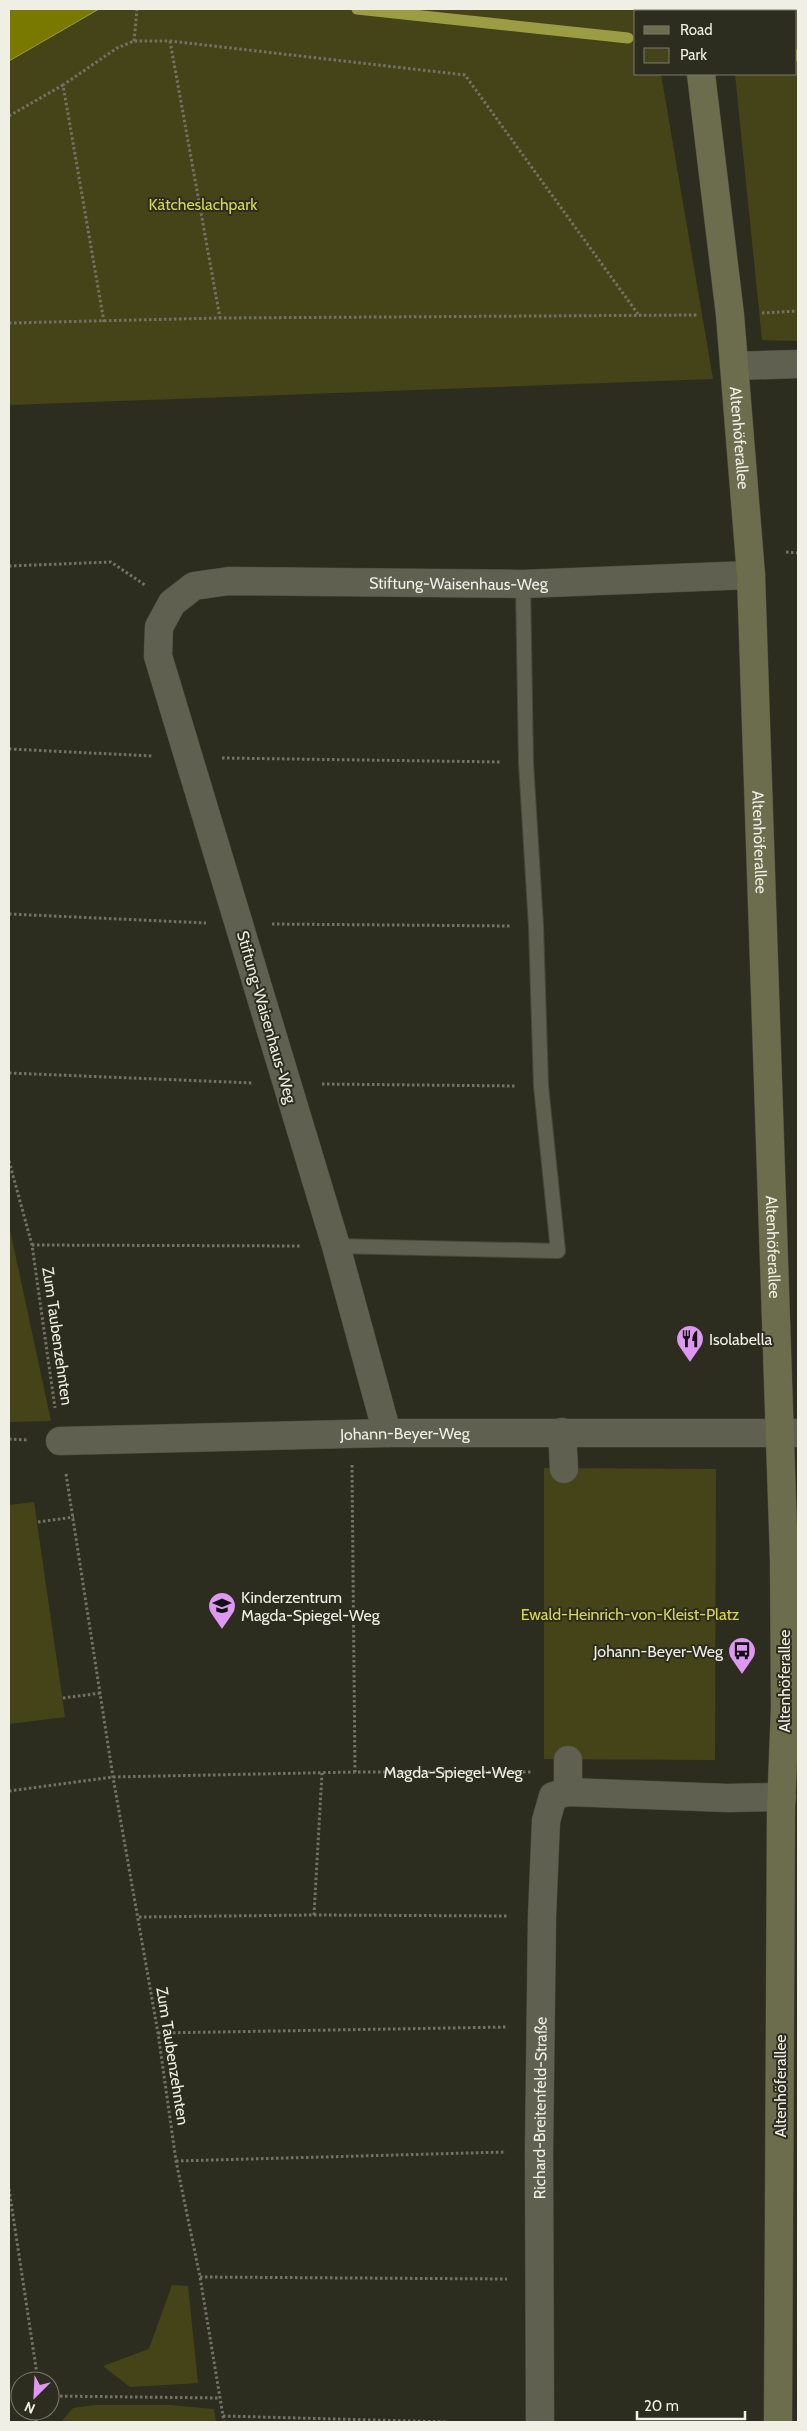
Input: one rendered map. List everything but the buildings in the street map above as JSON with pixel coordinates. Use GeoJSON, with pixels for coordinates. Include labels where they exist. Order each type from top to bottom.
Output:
{"type":"FeatureCollection","features":[{"type":"Feature","properties":{"kind":"street","name":"Altenhöferallee"},"geometry":{"type":"LineString","coordinates":[[701,75],[734,366],[751,575],[789,1434],[784,1559],[785,1708],[782,1797],[778,2422]]}},
{"type":"Feature","properties":{"kind":"street"},"geometry":{"type":"LineString","coordinates":[[734,366],[798,364]]}},
{"type":"Feature","properties":{"kind":"street","name":"Stiftung-Waisenhaus-Weg"},"geometry":{"type":"LineString","coordinates":[[387,1433],[336,1246],[158,656],[160,626],[172,603],[194,586],[229,581],[522,584],[751,575]]}},
{"type":"Feature","properties":{"kind":"street"},"geometry":{"type":"LineString","coordinates":[[562,1432],[564,1469]]}},
{"type":"Feature","properties":{"kind":"street","name":"Johann-Beyer-Weg"},"geometry":{"type":"LineString","coordinates":[[60,1441],[351,1433],[789,1434]]}},
{"type":"Feature","properties":{"kind":"street"},"geometry":{"type":"LineString","coordinates":[[568,1760],[561,1794],[727,1798],[782,1797]]}},
{"type":"Feature","properties":{"kind":"street","name":"Richard-Breitenfeld-Straße"},"geometry":{"type":"LineString","coordinates":[[540,2422],[539,2152],[542,1917],[546,1821],[561,1794]]}},
{"type":"Feature","properties":{"kind":"lane"},"geometry":{"type":"LineString","coordinates":[[336,1246],[558,1251],[541,1086],[536,926],[526,763],[522,584]]}},
{"type":"Feature","properties":{"kind":"path"},"geometry":{"type":"LineString","coordinates":[[134,41],[137,10]]}},
{"type":"Feature","properties":{"kind":"path"},"geometry":{"type":"LineString","coordinates":[[9,116],[63,85],[117,48],[134,41],[170,41],[465,75],[638,314]]}},
{"type":"Feature","properties":{"kind":"path"},"geometry":{"type":"LineString","coordinates":[[170,41],[220,318]]}},
{"type":"Feature","properties":{"kind":"path"},"geometry":{"type":"LineString","coordinates":[[63,85],[104,322]]}},
{"type":"Feature","properties":{"kind":"path"},"geometry":{"type":"LineString","coordinates":[[775,312],[798,311]]}},
{"type":"Feature","properties":{"kind":"path"},"geometry":{"type":"LineString","coordinates":[[9,323],[220,318],[675,314]]}},
{"type":"Feature","properties":{"kind":"path"},"geometry":{"type":"LineString","coordinates":[[786,552],[798,553]]}},
{"type":"Feature","properties":{"kind":"path"},"geometry":{"type":"LineString","coordinates":[[9,566],[111,562],[172,603]]}},
{"type":"Feature","properties":{"kind":"path"},"geometry":{"type":"LineString","coordinates":[[9,749],[187,757],[526,763]]}},
{"type":"Feature","properties":{"kind":"path","name":"Zum Taubenzehnten"},"geometry":{"type":"LineString","coordinates":[[9,1161],[32,1245],[60,1441],[74,1517],[113,1777],[139,1917],[176,2161],[200,2277],[224,2422]]}},
{"type":"Feature","properties":{"kind":"path"},"geometry":{"type":"LineString","coordinates":[[32,1245],[336,1246]]}},
{"type":"Feature","properties":{"kind":"path"},"geometry":{"type":"LineString","coordinates":[[351,1433],[355,1772]]}},
{"type":"Feature","properties":{"kind":"path"},"geometry":{"type":"LineString","coordinates":[[38,1522],[74,1517]]}},
{"type":"Feature","properties":{"kind":"path"},"geometry":{"type":"LineString","coordinates":[[63,1698],[101,1693]]}},
{"type":"Feature","properties":{"kind":"path"},"geometry":{"type":"LineString","coordinates":[[314,1915],[322,1772]]}},
{"type":"Feature","properties":{"kind":"path","name":"Magda-Spiegel-Weg"},"geometry":{"type":"LineString","coordinates":[[9,1791],[113,1777],[322,1772],[535,1772],[561,1794]]}},
{"type":"Feature","properties":{"kind":"path"},"geometry":{"type":"LineString","coordinates":[[139,1917],[314,1915],[542,1917]]}},
{"type":"Feature","properties":{"kind":"path"},"geometry":{"type":"LineString","coordinates":[[158,2033],[541,2026]]}},
{"type":"Feature","properties":{"kind":"path"},"geometry":{"type":"LineString","coordinates":[[176,2161],[539,2152]]}},
{"type":"Feature","properties":{"kind":"path"},"geometry":{"type":"LineString","coordinates":[[9,2189],[36,2371]]}},
{"type":"Feature","properties":{"kind":"path"},"geometry":{"type":"LineString","coordinates":[[200,2277],[540,2280]]}},
{"type":"Feature","properties":{"kind":"path"},"geometry":{"type":"LineString","coordinates":[[60,2396],[220,2398]]}},
{"type":"Feature","properties":{"kind":"path"},"geometry":{"type":"LineString","coordinates":[[223,2416],[447,2422]]}},
{"type":"Feature","properties":{"kind":"green space","name":"Kätcheslachpark"},"geometry":{"type":"Polygon","coordinates":[[[9,9],[650,9],[634,10],[634,75],[661,75],[713,379],[9,405],[9,9]]]}},
{"type":"Feature","properties":{"kind":"green space"},"geometry":{"type":"Polygon","coordinates":[[[798,9],[798,341],[762,340],[735,75],[797,75],[797,10],[729,10],[798,9]]]}},
{"type":"Feature","properties":{"kind":"green space"},"geometry":{"type":"Polygon","coordinates":[[[9,1225],[51,1421],[9,1422],[9,1225]]]}},
{"type":"Feature","properties":{"kind":"green space","name":"Ewald-Heinrich-von-Kleist-Platz"},"geometry":{"type":"Polygon","coordinates":[[[544,1468],[716,1469],[715,1760],[544,1759],[544,1468]]]}},
{"type":"Feature","properties":{"kind":"green space"},"geometry":{"type":"Polygon","coordinates":[[[34,1502],[65,1717],[9,1724],[9,1505],[34,1502]]]}},
{"type":"Feature","properties":{"kind":"green space"},"geometry":{"type":"Polygon","coordinates":[[[172,2285],[188,2286],[198,2383],[130,2387],[103,2366],[149,2349],[172,2285]]]}},
{"type":"Feature","properties":{"kind":"green space"},"geometry":{"type":"Polygon","coordinates":[[[95,2405],[170,2405],[214,2409],[216,2422],[61,2422],[73,2408],[95,2405]]]}},
{"type":"Feature","properties":{"kind":"shaded area"},"geometry":{"type":"Polygon","coordinates":[[[9,9],[99,9],[9,61],[9,9]]]}},
{"type":"Feature","properties":{"kind":"waterway"},"geometry":{"type":"LineString","coordinates":[[357,9],[628,38]]}},
{"type":"Feature","properties":{"kind":"place","name":"Isolabella"},"geometry":{"type":"Point","coordinates":[690,1363]}},
{"type":"Feature","properties":{"kind":"place","name":"Kinderzentrum Magda-Spiegel-Weg"},"geometry":{"type":"Point","coordinates":[222,1630]}},
{"type":"Feature","properties":{"kind":"place","name":"Johann-Beyer-Weg"},"geometry":{"type":"Point","coordinates":[742,1675]}}]}
